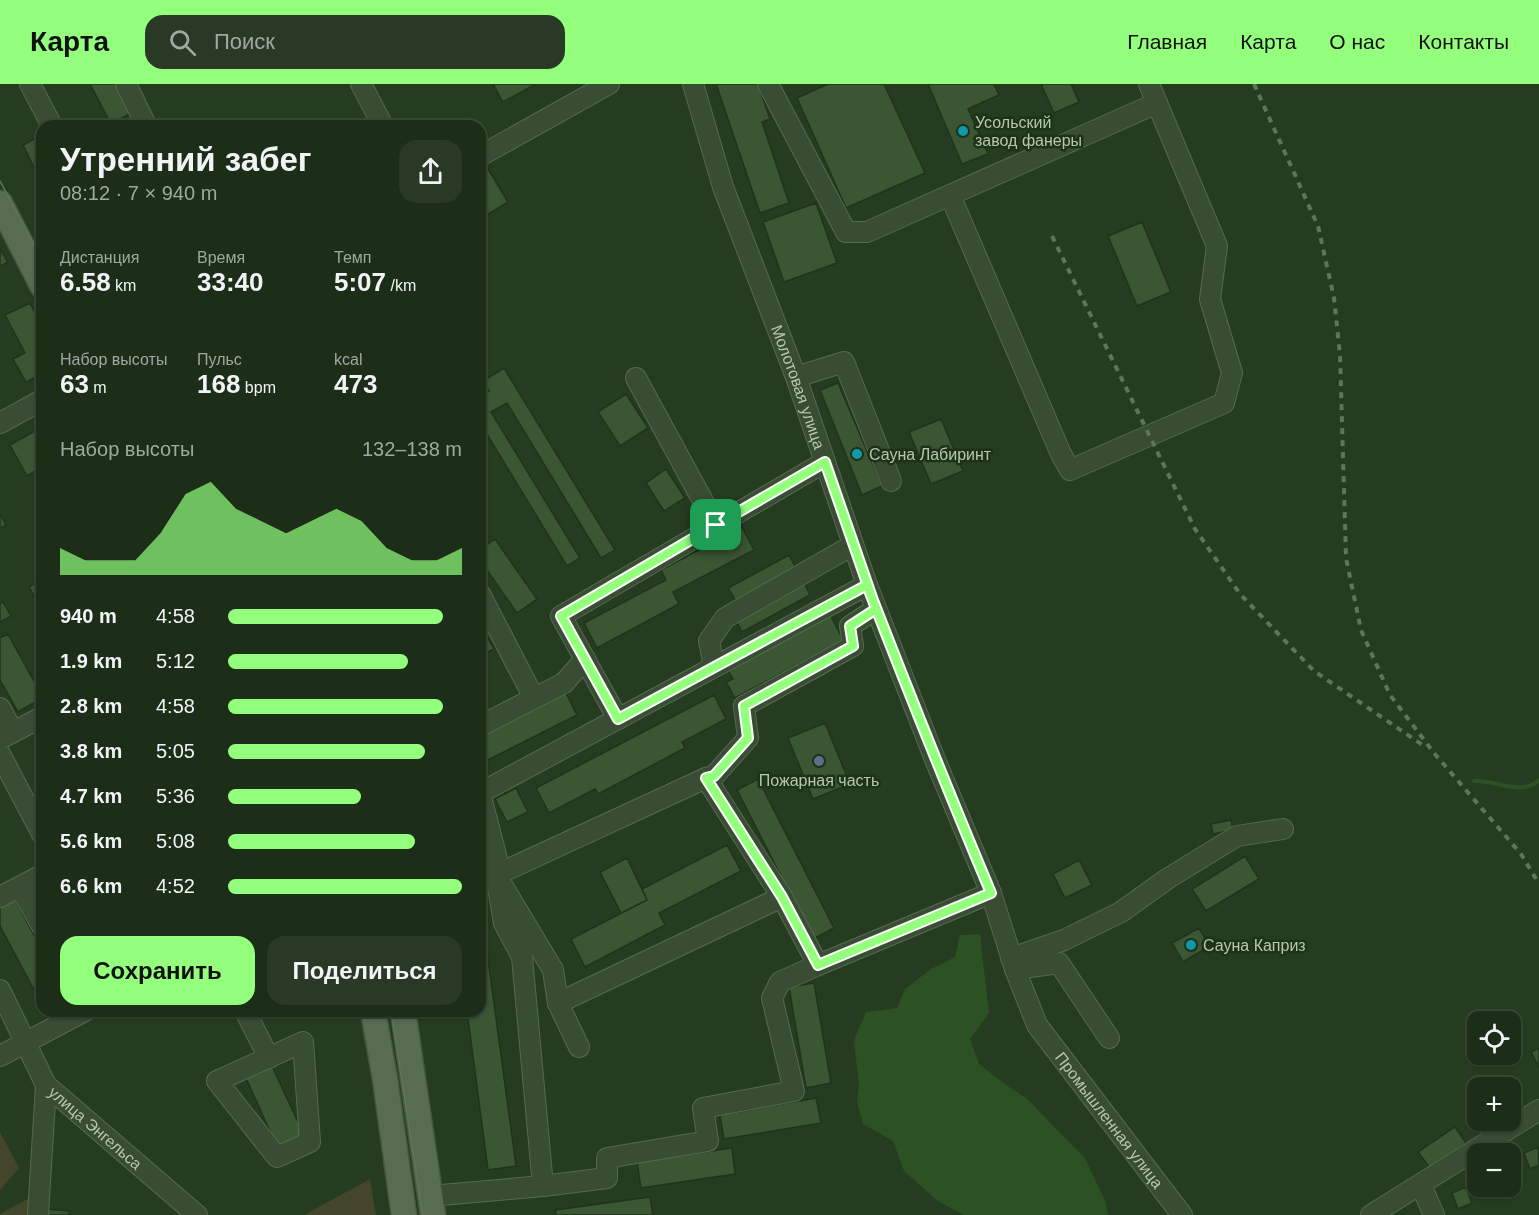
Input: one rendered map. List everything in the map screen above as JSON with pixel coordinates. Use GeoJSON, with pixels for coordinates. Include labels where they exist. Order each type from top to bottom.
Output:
{"type":"FeatureCollection","features":[{"type":"Feature","properties":{"kind":"main road"},"geometry":{"type":"LineString","coordinates":[[0,203],[36,273]]}},
{"type":"Feature","properties":{"kind":"main road"},"geometry":{"type":"LineString","coordinates":[[374,1017],[405,1215]]}},
{"type":"Feature","properties":{"kind":"main road"},"geometry":{"type":"LineString","coordinates":[[404,1017],[432,1205]]}},
{"type":"Feature","properties":{"kind":"street"},"geometry":{"type":"LineString","coordinates":[[30,84],[49,120]]}},
{"type":"Feature","properties":{"kind":"street"},"geometry":{"type":"LineString","coordinates":[[126,84],[144,120]]}},
{"type":"Feature","properties":{"kind":"street"},"geometry":{"type":"LineString","coordinates":[[361,84],[381,120]]}},
{"type":"Feature","properties":{"kind":"street"},"geometry":{"type":"LineString","coordinates":[[486,153],[609,84]]}},
{"type":"Feature","properties":{"kind":"street","name":"Молотовая улица"},"geometry":{"type":"LineString","coordinates":[[693,84],[723,187],[796,377],[867,585],[936,762],[991,893],[1013,964],[1037,1025]]}},
{"type":"Feature","properties":{"kind":"street"},"geometry":{"type":"LineString","coordinates":[[768,84],[846,232],[867,232],[1157,103]]}},
{"type":"Feature","properties":{"kind":"street"},"geometry":{"type":"LineString","coordinates":[[950,195],[1061,454],[1070,470],[1224,403],[1232,373],[1210,299],[1217,246],[1149,84]]}},
{"type":"Feature","properties":{"kind":"street"},"geometry":{"type":"LineString","coordinates":[[796,377],[844,362],[891,481]]}},
{"type":"Feature","properties":{"kind":"street"},"geometry":{"type":"LineString","coordinates":[[636,378],[716,525]]}},
{"type":"Feature","properties":{"kind":"street"},"geometry":{"type":"LineString","coordinates":[[0,423],[36,403]]}},
{"type":"Feature","properties":{"kind":"street"},"geometry":{"type":"LineString","coordinates":[[618,719],[561,616],[825,462]]}},
{"type":"Feature","properties":{"kind":"street"},"geometry":{"type":"LineString","coordinates":[[714,667],[709,641],[725,618],[853,545]]}},
{"type":"Feature","properties":{"kind":"street"},"geometry":{"type":"LineString","coordinates":[[486,790],[867,585]]}},
{"type":"Feature","properties":{"kind":"street"},"geometry":{"type":"LineString","coordinates":[[486,606],[534,698]]}},
{"type":"Feature","properties":{"kind":"street"},"geometry":{"type":"LineString","coordinates":[[488,875],[714,776],[748,738],[744,706],[853,646],[850,626],[876,609]]}},
{"type":"Feature","properties":{"kind":"street"},"geometry":{"type":"LineString","coordinates":[[486,723],[564,683],[585,658]]}},
{"type":"Feature","properties":{"kind":"street"},"geometry":{"type":"LineString","coordinates":[[0,708],[6,736],[36,720]]}},
{"type":"Feature","properties":{"kind":"street"},"geometry":{"type":"LineString","coordinates":[[0,754],[36,823]]}},
{"type":"Feature","properties":{"kind":"street"},"geometry":{"type":"LineString","coordinates":[[706,778],[782,897],[818,965]]}},
{"type":"Feature","properties":{"kind":"street"},"geometry":{"type":"LineString","coordinates":[[486,816],[497,859],[488,875],[504,923],[522,957],[543,1186]]}},
{"type":"Feature","properties":{"kind":"street"},"geometry":{"type":"LineString","coordinates":[[1013,964],[1121,912],[1175,874],[1237,836],[1283,830]]}},
{"type":"Feature","properties":{"kind":"street"},"geometry":{"type":"LineString","coordinates":[[488,875],[553,970],[558,1003],[579,1047]]}},
{"type":"Feature","properties":{"kind":"street"},"geometry":{"type":"LineString","coordinates":[[0,897],[36,878]]}},
{"type":"Feature","properties":{"kind":"street"},"geometry":{"type":"LineString","coordinates":[[20,887],[36,915]]}},
{"type":"Feature","properties":{"kind":"street"},"geometry":{"type":"LineString","coordinates":[[432,1205],[543,1186],[607,1178],[607,1158],[708,1141],[703,1108],[794,1091],[772,998],[780,982],[991,893]]}},
{"type":"Feature","properties":{"kind":"street"},"geometry":{"type":"LineString","coordinates":[[558,1003],[782,897]]}},
{"type":"Feature","properties":{"kind":"street"},"geometry":{"type":"LineString","coordinates":[[1013,964],[1059,963],[1109,1038]]}},
{"type":"Feature","properties":{"kind":"street","name":"улица Энгельса"},"geometry":{"type":"LineString","coordinates":[[0,990],[46,1085],[197,1215]]}},
{"type":"Feature","properties":{"kind":"street"},"geometry":{"type":"LineString","coordinates":[[0,1056],[70,1017]]}},
{"type":"Feature","properties":{"kind":"street"},"geometry":{"type":"LineString","coordinates":[[248,1017],[269,1058]]}},
{"type":"Feature","properties":{"kind":"street","name":"Промышленная улица"},"geometry":{"type":"LineString","coordinates":[[1037,1025],[1182,1215]]}},
{"type":"Feature","properties":{"kind":"street"},"geometry":{"type":"LineString","coordinates":[[303,1042],[310,1142],[277,1157],[217,1081],[269,1058],[303,1042]]}},
{"type":"Feature","properties":{"kind":"street"},"geometry":{"type":"LineString","coordinates":[[38,1215],[44,1176],[46,1085]]}},
{"type":"Feature","properties":{"kind":"street"},"geometry":{"type":"LineString","coordinates":[[1371,1215],[1539,1110]]}},
{"type":"Feature","properties":{"kind":"street"},"geometry":{"type":"LineString","coordinates":[[1421,1185],[1434,1215]]}},
{"type":"Feature","properties":{"kind":"shaded area"},"geometry":{"type":"Polygon","coordinates":[[[980,934],[989,1013],[970,1039],[979,1064],[1026,1098],[1085,1158],[1106,1203],[1108,1215],[964,1215],[938,1201],[904,1171],[893,1141],[863,1124],[857,1101],[859,1087],[854,1040],[866,1012],[897,1008],[905,989],[931,969],[955,957],[960,935],[980,934]]]}},
{"type":"Feature","properties":{"kind":"shaded area"},"geometry":{"type":"Polygon","coordinates":[[[0,1132],[19,1168],[0,1190],[0,1132]]]}},
{"type":"Feature","properties":{"kind":"shaded area"},"geometry":{"type":"Polygon","coordinates":[[[370,1179],[376,1215],[304,1215],[370,1179]]]}},
{"type":"Feature","properties":{"kind":"shaded area"},"geometry":{"type":"Polygon","coordinates":[[[33,1196],[32,1215],[0,1215],[0,1214],[33,1196]]]}},
{"type":"Feature","properties":{"kind":"building"},"geometry":{"type":"Polygon","coordinates":[[[90,84],[116,84],[131,113],[118,120],[109,120],[90,84]]]}},
{"type":"Feature","properties":{"kind":"building"},"geometry":{"type":"Polygon","coordinates":[[[493,84],[536,84],[503,102],[493,84]]]}},
{"type":"Feature","properties":{"kind":"building"},"geometry":{"type":"Polygon","coordinates":[[[716,84],[758,84],[770,119],[762,122],[789,203],[760,213],[716,84]]]}},
{"type":"Feature","properties":{"kind":"building"},"geometry":{"type":"Polygon","coordinates":[[[828,84],[884,84],[925,173],[846,208],[797,98],[828,84]]]}},
{"type":"Feature","properties":{"kind":"building","name":"Усольский завод фанеры"},"geometry":{"type":"Polygon","coordinates":[[[928,84],[994,84],[999,95],[968,109],[988,154],[962,164],[928,84]]]}},
{"type":"Feature","properties":{"kind":"building","name":"Усольский завод фанеры"},"geometry":{"type":"Polygon","coordinates":[[[1041,84],[1071,84],[1079,102],[1054,113],[1041,84]]]}},
{"type":"Feature","properties":{"kind":"building"},"geometry":{"type":"Polygon","coordinates":[[[36,138],[36,172],[23,145],[36,138]]]}},
{"type":"Feature","properties":{"kind":"building"},"geometry":{"type":"Polygon","coordinates":[[[486,166],[508,202],[486,215],[486,166]]]}},
{"type":"Feature","properties":{"kind":"building"},"geometry":{"type":"Polygon","coordinates":[[[816,203],[837,263],[784,282],[763,222],[816,203]]]}},
{"type":"Feature","properties":{"kind":"building"},"geometry":{"type":"Polygon","coordinates":[[[1142,222],[1171,292],[1137,306],[1108,236],[1142,222]]]}},
{"type":"Feature","properties":{"kind":"building"},"geometry":{"type":"Polygon","coordinates":[[[0,249],[8,262],[0,266],[0,249]]]}},
{"type":"Feature","properties":{"kind":"building"},"geometry":{"type":"Polygon","coordinates":[[[30,303],[36,314],[36,377],[26,382],[13,359],[25,353],[5,315],[30,303]]]}},
{"type":"Feature","properties":{"kind":"building"},"geometry":{"type":"Polygon","coordinates":[[[504,368],[615,550],[601,558],[507,403],[491,412],[580,558],[567,566],[486,433],[486,393],[489,391],[486,379],[504,368]]]}},
{"type":"Feature","properties":{"kind":"building","name":"Сауна Лабиринт"},"geometry":{"type":"Polygon","coordinates":[[[838,383],[882,486],[862,495],[820,390],[838,383]]]}},
{"type":"Feature","properties":{"kind":"building"},"geometry":{"type":"Polygon","coordinates":[[[626,394],[648,428],[620,446],[598,412],[626,394]]]}},
{"type":"Feature","properties":{"kind":"building"},"geometry":{"type":"Polygon","coordinates":[[[941,419],[963,471],[931,484],[909,432],[941,419]]]}},
{"type":"Feature","properties":{"kind":"building"},"geometry":{"type":"Polygon","coordinates":[[[36,430],[36,471],[27,476],[10,445],[36,430]]]}},
{"type":"Feature","properties":{"kind":"building"},"geometry":{"type":"Polygon","coordinates":[[[666,469],[685,498],[664,511],[646,483],[666,469]]]}},
{"type":"Feature","properties":{"kind":"building"},"geometry":{"type":"Polygon","coordinates":[[[0,514],[6,525],[0,528],[0,514]]]}},
{"type":"Feature","properties":{"kind":"building"},"geometry":{"type":"Polygon","coordinates":[[[742,527],[754,550],[673,592],[679,604],[597,648],[584,623],[666,580],[661,570],[742,527]]]}},
{"type":"Feature","properties":{"kind":"building"},"geometry":{"type":"Polygon","coordinates":[[[495,539],[537,599],[517,613],[486,569],[486,546],[495,539]]]}},
{"type":"Feature","properties":{"kind":"building"},"geometry":{"type":"Polygon","coordinates":[[[789,555],[797,570],[737,603],[728,588],[789,555]]]}},
{"type":"Feature","properties":{"kind":"building"},"geometry":{"type":"Polygon","coordinates":[[[36,583],[36,599],[29,587],[36,583]]]}},
{"type":"Feature","properties":{"kind":"building"},"geometry":{"type":"Polygon","coordinates":[[[804,583],[810,595],[742,632],[736,620],[804,583]]]}},
{"type":"Feature","properties":{"kind":"building"},"geometry":{"type":"Polygon","coordinates":[[[3,602],[11,616],[0,622],[0,604],[3,602]]]}},
{"type":"Feature","properties":{"kind":"building"},"geometry":{"type":"Polygon","coordinates":[[[830,614],[843,640],[735,698],[726,682],[733,679],[727,669],[830,614]]]}},
{"type":"Feature","properties":{"kind":"building"},"geometry":{"type":"Polygon","coordinates":[[[8,634],[36,685],[36,702],[18,712],[0,680],[0,638],[8,634]]]}},
{"type":"Feature","properties":{"kind":"building"},"geometry":{"type":"Polygon","coordinates":[[[486,635],[494,649],[486,653],[486,635]]]}},
{"type":"Feature","properties":{"kind":"building"},"geometry":{"type":"Polygon","coordinates":[[[565,691],[577,715],[486,761],[486,731],[565,691]]]}},
{"type":"Feature","properties":{"kind":"building"},"geometry":{"type":"Polygon","coordinates":[[[714,695],[726,719],[682,742],[685,748],[598,794],[595,789],[549,813],[536,788],[714,695]]]}},
{"type":"Feature","properties":{"kind":"building","name":"Пожарная часть"},"geometry":{"type":"Polygon","coordinates":[[[825,723],[850,784],[813,799],[788,738],[825,723]]]}},
{"type":"Feature","properties":{"kind":"building"},"geometry":{"type":"Polygon","coordinates":[[[758,779],[834,928],[813,939],[737,790],[758,779]]]}},
{"type":"Feature","properties":{"kind":"building"},"geometry":{"type":"Polygon","coordinates":[[[516,788],[528,812],[507,822],[495,799],[516,788]]]}},
{"type":"Feature","properties":{"kind":"building"},"geometry":{"type":"Polygon","coordinates":[[[1231,820],[1233,830],[1213,834],[1211,824],[1231,820]]]}},
{"type":"Feature","properties":{"kind":"building"},"geometry":{"type":"Polygon","coordinates":[[[727,845],[741,871],[659,913],[665,925],[585,967],[571,939],[647,900],[642,889],[727,845]]]}},
{"type":"Feature","properties":{"kind":"building"},"geometry":{"type":"Polygon","coordinates":[[[1245,856],[1259,879],[1206,911],[1192,889],[1245,856]]]}},
{"type":"Feature","properties":{"kind":"building"},"geometry":{"type":"Polygon","coordinates":[[[627,858],[647,900],[621,913],[600,872],[627,858]]]}},
{"type":"Feature","properties":{"kind":"building"},"geometry":{"type":"Polygon","coordinates":[[[1079,860],[1092,885],[1065,898],[1053,874],[1079,860]]]}},
{"type":"Feature","properties":{"kind":"building"},"geometry":{"type":"Polygon","coordinates":[[[14,898],[36,939],[36,994],[0,926],[0,905],[14,898]]]}},
{"type":"Feature","properties":{"kind":"building","name":"Сауна Каприз"},"geometry":{"type":"Polygon","coordinates":[[[1199,928],[1210,946],[1183,962],[1172,943],[1199,928]]]}},
{"type":"Feature","properties":{"kind":"building"},"geometry":{"type":"Polygon","coordinates":[[[486,944],[516,1166],[488,1170],[468,1017],[486,1017],[486,944]]]}},
{"type":"Feature","properties":{"kind":"building"},"geometry":{"type":"Polygon","coordinates":[[[814,983],[831,1083],[806,1088],[789,987],[814,983]]]}},
{"type":"Feature","properties":{"kind":"building"},"geometry":{"type":"Polygon","coordinates":[[[1539,1048],[1539,1067],[1531,1052],[1539,1048]]]}},
{"type":"Feature","properties":{"kind":"building"},"geometry":{"type":"Polygon","coordinates":[[[271,1064],[305,1137],[278,1149],[245,1076],[271,1064]]]}},
{"type":"Feature","properties":{"kind":"building"},"geometry":{"type":"Polygon","coordinates":[[[816,1098],[821,1123],[724,1139],[720,1115],[816,1098]]]}},
{"type":"Feature","properties":{"kind":"building"},"geometry":{"type":"Polygon","coordinates":[[[1455,1127],[1466,1143],[1430,1168],[1418,1152],[1455,1127]]]}},
{"type":"Feature","properties":{"kind":"building"},"geometry":{"type":"Polygon","coordinates":[[[1538,1147],[1539,1165],[1530,1169],[1524,1153],[1538,1147]]]}},
{"type":"Feature","properties":{"kind":"building"},"geometry":{"type":"Polygon","coordinates":[[[732,1148],[735,1174],[641,1188],[637,1162],[732,1148]]]}},
{"type":"Feature","properties":{"kind":"building"},"geometry":{"type":"Polygon","coordinates":[[[1466,1187],[1467,1197],[1470,1197],[1472,1203],[1458,1209],[1452,1193],[1466,1187]]]}},
{"type":"Feature","properties":{"kind":"building"},"geometry":{"type":"Polygon","coordinates":[[[650,1197],[653,1215],[556,1215],[555,1210],[650,1197]]]}},
{"type":"Feature","properties":{"kind":"building"},"geometry":{"type":"Polygon","coordinates":[[[45,1209],[69,1211],[69,1215],[44,1215],[45,1209]]]}},
{"type":"Feature","properties":{"kind":"waterway"},"geometry":{"type":"LineString","coordinates":[[1474,781],[1524,787],[1539,780]]}},
{"type":"Feature","properties":{"kind":"tram line"},"geometry":{"type":"LineString","coordinates":[[0,181],[36,248]]}},
{"type":"Feature","properties":{"kind":"tram line"},"geometry":{"type":"LineString","coordinates":[[392,1017],[423,1215]]}},
{"type":"Feature","properties":{"kind":"railway"},"geometry":{"type":"LineString","coordinates":[[1254,84],[1318,226],[1334,298],[1340,355],[1346,558],[1361,630],[1390,695],[1434,753],[1521,854],[1539,884]]}},
{"type":"Feature","properties":{"kind":"railway"},"geometry":{"type":"LineString","coordinates":[[1052,236],[1195,529],[1240,594],[1314,671],[1424,746]]}},
{"type":"Feature","properties":{"kind":"place","name":"Усольский завод фанеры"},"geometry":{"type":"Point","coordinates":[963,131]}},
{"type":"Feature","properties":{"kind":"place","name":"Сауна Лабиринт"},"geometry":{"type":"Point","coordinates":[857,454]}},
{"type":"Feature","properties":{"kind":"place","name":"Пожарная часть"},"geometry":{"type":"Point","coordinates":[819,761]}},
{"type":"Feature","properties":{"kind":"place","name":"Сауна Каприз"},"geometry":{"type":"Point","coordinates":[1191,945]}},
{"type":"Feature","properties":{"kind":"route"},"geometry":{"type":"LineString","coordinates":[[716,525],[561,616],[618,719],[867,585],[876,609],[936,762],[991,893],[818,965],[782,897],[706,778],[714,776],[748,738],[744,706],[853,646],[850,626],[876,609],[825,462],[716,525]]}}]}
